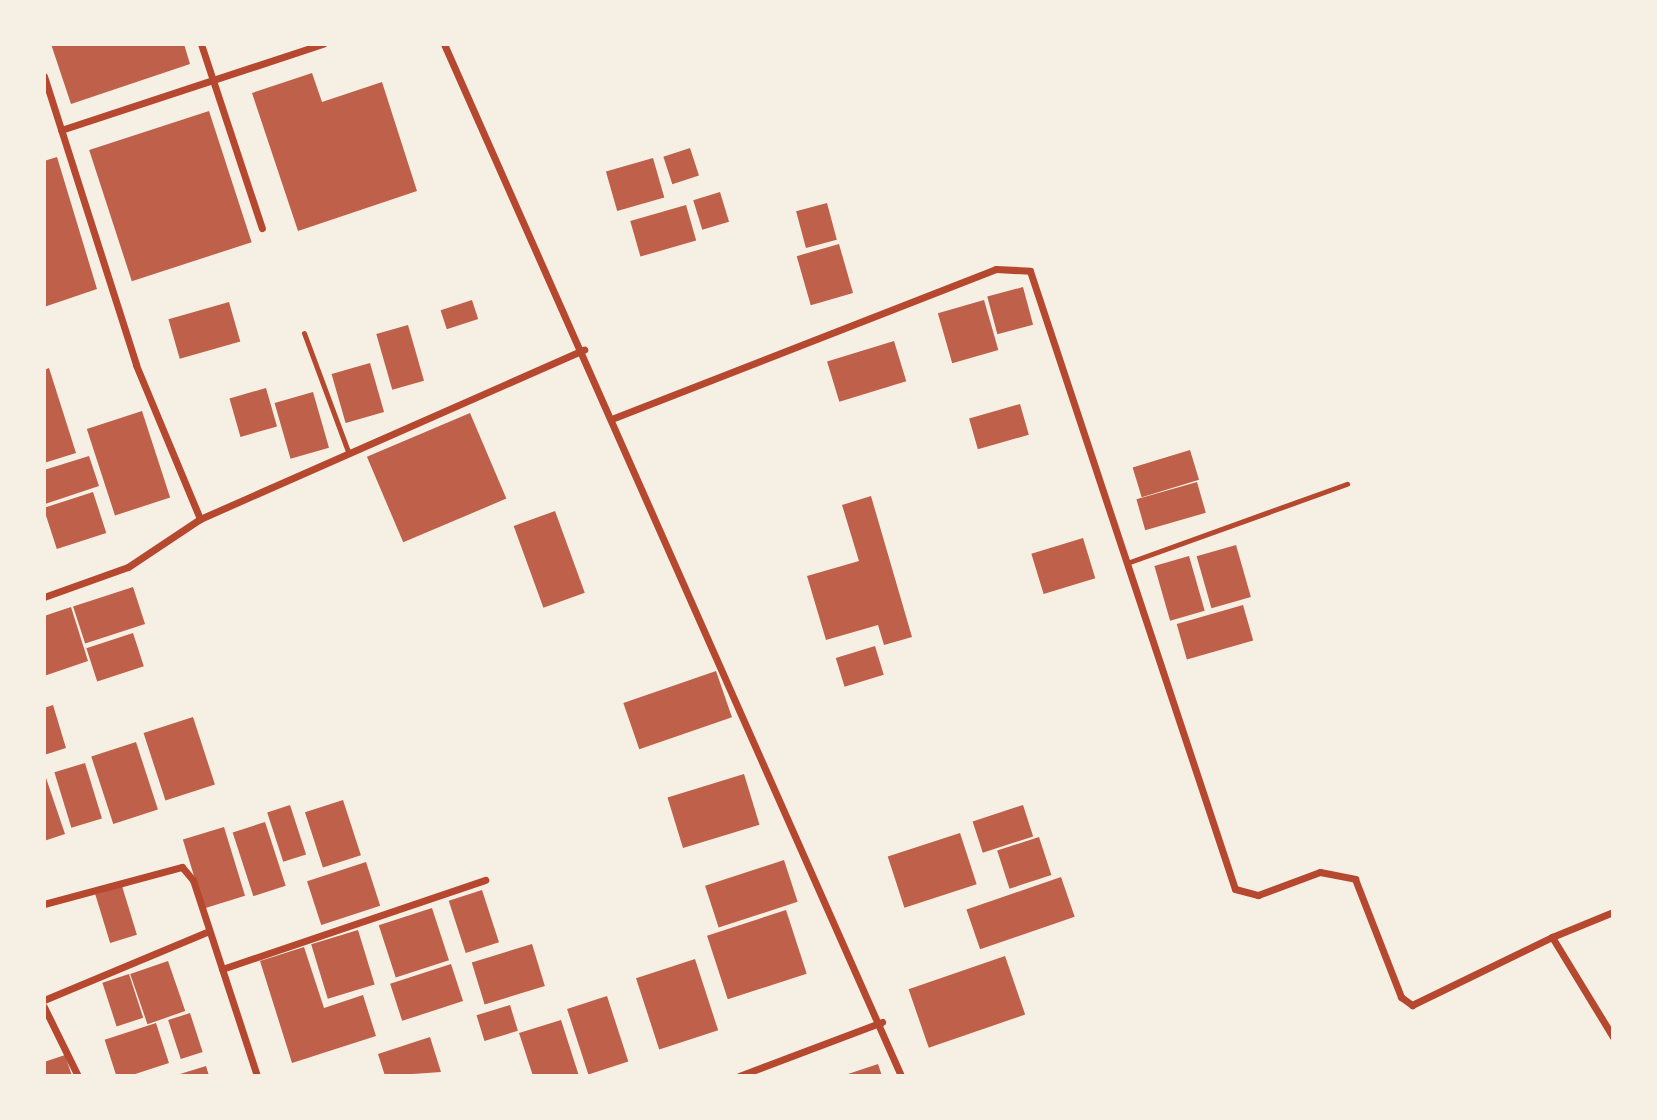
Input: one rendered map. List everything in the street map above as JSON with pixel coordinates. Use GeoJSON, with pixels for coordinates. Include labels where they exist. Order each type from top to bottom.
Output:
{"type":"FeatureCollection","features":[{"type":"Feature","properties":{"kind":"street"},"geometry":{"type":"LineString","coordinates":[[201,44],[262,228]]}},
{"type":"Feature","properties":{"kind":"street"},"geometry":{"type":"LineString","coordinates":[[61,130],[214,82],[323,44]]}},
{"type":"Feature","properties":{"kind":"street"},"geometry":{"type":"LineString","coordinates":[[444,44],[584,350],[882,1022],[901,1076]]}},
{"type":"Feature","properties":{"kind":"street"},"geometry":{"type":"LineString","coordinates":[[44,76],[136,365],[200,519]]}},
{"type":"Feature","properties":{"kind":"street"},"geometry":{"type":"LineString","coordinates":[[614,418],[996,269],[1026,269],[1235,889],[1258,895],[1320,872],[1355,879],[1401,997],[1412,1006],[1552,937],[1613,912]]}},
{"type":"Feature","properties":{"kind":"street"},"geometry":{"type":"LineString","coordinates":[[44,597],[128,567],[200,519],[348,451],[584,350]]}},
{"type":"Feature","properties":{"kind":"street"},"geometry":{"type":"LineString","coordinates":[[44,904],[182,867],[209,931],[257,1076]]}},
{"type":"Feature","properties":{"kind":"street"},"geometry":{"type":"LineString","coordinates":[[222,969],[485,880]]}},
{"type":"Feature","properties":{"kind":"street"},"geometry":{"type":"LineString","coordinates":[[44,1000],[209,931]]}},
{"type":"Feature","properties":{"kind":"street"},"geometry":{"type":"LineString","coordinates":[[1552,937],[1613,1037]]}},
{"type":"Feature","properties":{"kind":"street"},"geometry":{"type":"LineString","coordinates":[[44,1007],[78,1076]]}},
{"type":"Feature","properties":{"kind":"street"},"geometry":{"type":"LineString","coordinates":[[739,1076],[882,1022]]}},
{"type":"Feature","properties":{"kind":"lane"},"geometry":{"type":"LineString","coordinates":[[304,333],[348,451]]}},
{"type":"Feature","properties":{"kind":"lane"},"geometry":{"type":"LineString","coordinates":[[1127,563],[1347,484]]}},
{"type":"Feature","properties":{"kind":"building"},"geometry":{"type":"Polygon","coordinates":[[[51,44],[184,44],[190,64],[71,104],[51,44]]]}},
{"type":"Feature","properties":{"kind":"building"},"geometry":{"type":"Polygon","coordinates":[[[312,73],[322,102],[382,82],[417,191],[298,231],[252,93],[312,73]]]}},
{"type":"Feature","properties":{"kind":"building"},"geometry":{"type":"Polygon","coordinates":[[[209,111],[252,242],[132,281],[89,150],[209,111]]]}},
{"type":"Feature","properties":{"kind":"building"},"geometry":{"type":"Polygon","coordinates":[[[690,148],[699,176],[672,184],[663,157],[690,148]]]}},
{"type":"Feature","properties":{"kind":"building"},"geometry":{"type":"Polygon","coordinates":[[[57,157],[97,289],[44,307],[44,161],[57,157]]]}},
{"type":"Feature","properties":{"kind":"building"},"geometry":{"type":"Polygon","coordinates":[[[653,158],[664,197],[617,211],[606,172],[653,158]]]}},
{"type":"Feature","properties":{"kind":"building"},"geometry":{"type":"Polygon","coordinates":[[[720,192],[729,222],[702,230],[693,200],[720,192]]]}},
{"type":"Feature","properties":{"kind":"building"},"geometry":{"type":"Polygon","coordinates":[[[827,203],[837,240],[806,248],[796,211],[827,203]]]}},
{"type":"Feature","properties":{"kind":"building"},"geometry":{"type":"Polygon","coordinates":[[[686,205],[696,241],[640,257],[630,221],[686,205]]]}},
{"type":"Feature","properties":{"kind":"building"},"geometry":{"type":"Polygon","coordinates":[[[839,244],[853,293],[811,305],[797,256],[839,244]]]}},
{"type":"Feature","properties":{"kind":"building"},"geometry":{"type":"Polygon","coordinates":[[[1023,287],[1033,325],[997,334],[987,297],[1023,287]]]}},
{"type":"Feature","properties":{"kind":"building"},"geometry":{"type":"Polygon","coordinates":[[[472,300],[478,319],[447,329],[441,310],[472,300]]]}},
{"type":"Feature","properties":{"kind":"building"},"geometry":{"type":"Polygon","coordinates":[[[984,300],[998,350],[952,363],[938,313],[984,300]]]}},
{"type":"Feature","properties":{"kind":"building"},"geometry":{"type":"Polygon","coordinates":[[[229,302],[240,341],[180,359],[168,319],[229,302]]]}},
{"type":"Feature","properties":{"kind":"building"},"geometry":{"type":"Polygon","coordinates":[[[408,325],[424,381],[392,390],[376,334],[408,325]]]}},
{"type":"Feature","properties":{"kind":"building"},"geometry":{"type":"Polygon","coordinates":[[[894,341],[906,381],[839,402],[827,361],[894,341]]]}},
{"type":"Feature","properties":{"kind":"building"},"geometry":{"type":"Polygon","coordinates":[[[370,363],[384,412],[346,423],[332,374],[370,363]]]}},
{"type":"Feature","properties":{"kind":"building"},"geometry":{"type":"Polygon","coordinates":[[[49,368],[76,453],[44,463],[44,370],[49,368]]]}},
{"type":"Feature","properties":{"kind":"building"},"geometry":{"type":"Polygon","coordinates":[[[266,388],[277,426],[240,437],[229,398],[266,388]]]}},
{"type":"Feature","properties":{"kind":"building"},"geometry":{"type":"Polygon","coordinates":[[[313,392],[329,448],[291,459],[275,403],[313,392]]]}},
{"type":"Feature","properties":{"kind":"building"},"geometry":{"type":"Polygon","coordinates":[[[1020,404],[1029,435],[978,449],[969,419],[1020,404]]]}},
{"type":"Feature","properties":{"kind":"building"},"geometry":{"type":"Polygon","coordinates":[[[142,411],[170,498],[115,515],[87,429],[142,411]]]}},
{"type":"Feature","properties":{"kind":"building"},"geometry":{"type":"Polygon","coordinates":[[[470,413],[506,499],[403,542],[367,457],[470,413]]]}},
{"type":"Feature","properties":{"kind":"building"},"geometry":{"type":"Polygon","coordinates":[[[1190,450],[1199,480],[1142,497],[1133,468],[1190,450]]]}},
{"type":"Feature","properties":{"kind":"building"},"geometry":{"type":"Polygon","coordinates":[[[89,456],[99,486],[45,504],[44,470],[89,456]]]}},
{"type":"Feature","properties":{"kind":"building"},"geometry":{"type":"Polygon","coordinates":[[[1197,482],[1206,513],[1145,530],[1136,499],[1197,482]]]}},
{"type":"Feature","properties":{"kind":"building"},"geometry":{"type":"Polygon","coordinates":[[[93,492],[106,533],[57,549],[44,508],[93,492]]]}},
{"type":"Feature","properties":{"kind":"building"},"geometry":{"type":"Polygon","coordinates":[[[871,496],[912,637],[884,645],[878,625],[826,640],[807,576],[859,561],[842,505],[871,496]]]}},
{"type":"Feature","properties":{"kind":"building"},"geometry":{"type":"Polygon","coordinates":[[[555,511],[585,593],[543,608],[514,526],[555,511]]]}},
{"type":"Feature","properties":{"kind":"building"},"geometry":{"type":"Polygon","coordinates":[[[1083,538],[1095,578],[1044,594],[1031,554],[1083,538]]]}},
{"type":"Feature","properties":{"kind":"building"},"geometry":{"type":"Polygon","coordinates":[[[1236,545],[1251,597],[1211,608],[1197,556],[1236,545]]]}},
{"type":"Feature","properties":{"kind":"building"},"geometry":{"type":"Polygon","coordinates":[[[1189,556],[1205,611],[1170,621],[1154,566],[1189,556]]]}},
{"type":"Feature","properties":{"kind":"building"},"geometry":{"type":"Polygon","coordinates":[[[133,587],[145,624],[85,644],[73,606],[133,587]]]}},
{"type":"Feature","properties":{"kind":"building"},"geometry":{"type":"Polygon","coordinates":[[[1243,605],[1253,641],[1187,660],[1177,624],[1243,605]]]}},
{"type":"Feature","properties":{"kind":"building"},"geometry":{"type":"Polygon","coordinates":[[[71,607],[88,661],[44,676],[44,616],[71,607]]]}},
{"type":"Feature","properties":{"kind":"building"},"geometry":{"type":"Polygon","coordinates":[[[133,633],[144,666],[97,681],[86,648],[133,633]]]}},
{"type":"Feature","properties":{"kind":"building"},"geometry":{"type":"Polygon","coordinates":[[[875,646],[884,675],[845,687],[836,658],[875,646]]]}},
{"type":"Feature","properties":{"kind":"building"},"geometry":{"type":"Polygon","coordinates":[[[716,671],[732,717],[639,749],[623,703],[716,671]]]}},
{"type":"Feature","properties":{"kind":"building"},"geometry":{"type":"Polygon","coordinates":[[[53,705],[66,748],[44,755],[44,708],[53,705]]]}},
{"type":"Feature","properties":{"kind":"building"},"geometry":{"type":"Polygon","coordinates":[[[193,717],[215,785],[165,801],[144,733],[193,717]]]}},
{"type":"Feature","properties":{"kind":"building"},"geometry":{"type":"Polygon","coordinates":[[[136,742],[158,810],[113,824],[91,757],[136,742]]]}},
{"type":"Feature","properties":{"kind":"building"},"geometry":{"type":"Polygon","coordinates":[[[85,763],[102,818],[71,828],[54,772],[85,763]]]}},
{"type":"Feature","properties":{"kind":"building"},"geometry":{"type":"Polygon","coordinates":[[[44,772],[65,834],[44,841],[44,772]]]}},
{"type":"Feature","properties":{"kind":"building"},"geometry":{"type":"Polygon","coordinates":[[[744,774],[759,825],[683,848],[667,797],[744,774]]]}},
{"type":"Feature","properties":{"kind":"building"},"geometry":{"type":"Polygon","coordinates":[[[343,800],[361,855],[323,868],[305,812],[343,800]]]}},
{"type":"Feature","properties":{"kind":"building"},"geometry":{"type":"Polygon","coordinates":[[[290,805],[306,854],[283,862],[267,812],[290,805]]]}},
{"type":"Feature","properties":{"kind":"building"},"geometry":{"type":"Polygon","coordinates":[[[1023,805],[1033,836],[983,853],[973,821],[1023,805]]]}},
{"type":"Feature","properties":{"kind":"building"},"geometry":{"type":"Polygon","coordinates":[[[265,822],[286,886],[253,896],[233,833],[265,822]]]}},
{"type":"Feature","properties":{"kind":"building"},"geometry":{"type":"Polygon","coordinates":[[[224,827],[245,896],[204,908],[183,840],[224,827]]]}},
{"type":"Feature","properties":{"kind":"building"},"geometry":{"type":"Polygon","coordinates":[[[960,833],[977,884],[904,908],[888,856],[960,833]]]}},
{"type":"Feature","properties":{"kind":"building"},"geometry":{"type":"Polygon","coordinates":[[[1039,837],[1051,875],[1010,889],[997,851],[1039,837]]]}},
{"type":"Feature","properties":{"kind":"building"},"geometry":{"type":"Polygon","coordinates":[[[784,860],[798,902],[719,927],[705,886],[784,860]]]}},
{"type":"Feature","properties":{"kind":"building"},"geometry":{"type":"Polygon","coordinates":[[[366,862],[380,906],[321,925],[307,881],[366,862]]]}},
{"type":"Feature","properties":{"kind":"building"},"geometry":{"type":"Polygon","coordinates":[[[1061,877],[1075,917],[980,949],[966,910],[1061,877]]]}},
{"type":"Feature","properties":{"kind":"building"},"geometry":{"type":"Polygon","coordinates":[[[122,886],[137,935],[110,943],[95,894],[122,886]]]}},
{"type":"Feature","properties":{"kind":"building"},"geometry":{"type":"Polygon","coordinates":[[[482,890],[499,942],[466,953],[449,901],[482,890]]]}},
{"type":"Feature","properties":{"kind":"building"},"geometry":{"type":"Polygon","coordinates":[[[432,908],[449,960],[396,978],[379,925],[432,908]]]}},
{"type":"Feature","properties":{"kind":"building"},"geometry":{"type":"Polygon","coordinates":[[[786,910],[807,974],[728,999],[707,936],[786,910]]]}},
{"type":"Feature","properties":{"kind":"building"},"geometry":{"type":"Polygon","coordinates":[[[358,930],[375,985],[328,999],[311,944],[358,930]]]}},
{"type":"Feature","properties":{"kind":"building"},"geometry":{"type":"Polygon","coordinates":[[[532,944],[545,986],[485,1004],[472,962],[532,944]]]}},
{"type":"Feature","properties":{"kind":"building"},"geometry":{"type":"Polygon","coordinates":[[[304,947],[324,1008],[363,995],[376,1036],[292,1063],[260,961],[304,947]]]}},
{"type":"Feature","properties":{"kind":"building"},"geometry":{"type":"Polygon","coordinates":[[[1005,956],[1025,1015],[929,1048],[909,989],[1005,956]]]}},
{"type":"Feature","properties":{"kind":"building"},"geometry":{"type":"Polygon","coordinates":[[[695,959],[718,1030],[659,1049],[636,978],[695,959]]]}},
{"type":"Feature","properties":{"kind":"building"},"geometry":{"type":"Polygon","coordinates":[[[168,961],[185,1011],[147,1024],[130,974],[168,961]]]}},
{"type":"Feature","properties":{"kind":"building"},"geometry":{"type":"Polygon","coordinates":[[[451,964],[463,1001],[402,1021],[390,984],[451,964]]]}},
{"type":"Feature","properties":{"kind":"building"},"geometry":{"type":"Polygon","coordinates":[[[129,974],[143,1018],[117,1026],[102,983],[129,974]]]}},
{"type":"Feature","properties":{"kind":"building"},"geometry":{"type":"Polygon","coordinates":[[[607,996],[628,1062],[588,1075],[567,1009],[607,996]]]}},
{"type":"Feature","properties":{"kind":"building"},"geometry":{"type":"Polygon","coordinates":[[[510,1005],[518,1031],[484,1041],[477,1015],[510,1005]]]}},
{"type":"Feature","properties":{"kind":"building"},"geometry":{"type":"Polygon","coordinates":[[[190,1013],[203,1052],[181,1059],[168,1020],[190,1013]]]}},
{"type":"Feature","properties":{"kind":"building"},"geometry":{"type":"Polygon","coordinates":[[[561,1020],[579,1076],[533,1076],[519,1033],[561,1020]]]}},
{"type":"Feature","properties":{"kind":"building"},"geometry":{"type":"Polygon","coordinates":[[[156,1023],[169,1063],[129,1076],[116,1076],[105,1040],[156,1023]]]}},
{"type":"Feature","properties":{"kind":"building"},"geometry":{"type":"Polygon","coordinates":[[[430,1037],[441,1072],[385,1076],[378,1054],[430,1037]]]}},
{"type":"Feature","properties":{"kind":"building"},"geometry":{"type":"Polygon","coordinates":[[[65,1055],[72,1076],[44,1076],[44,1062],[65,1055]]]}},
{"type":"Feature","properties":{"kind":"building"},"geometry":{"type":"Polygon","coordinates":[[[878,1064],[882,1076],[842,1076],[878,1064]]]}},
{"type":"Feature","properties":{"kind":"building"},"geometry":{"type":"Polygon","coordinates":[[[206,1066],[209,1076],[180,1074],[206,1066]]]}}]}
